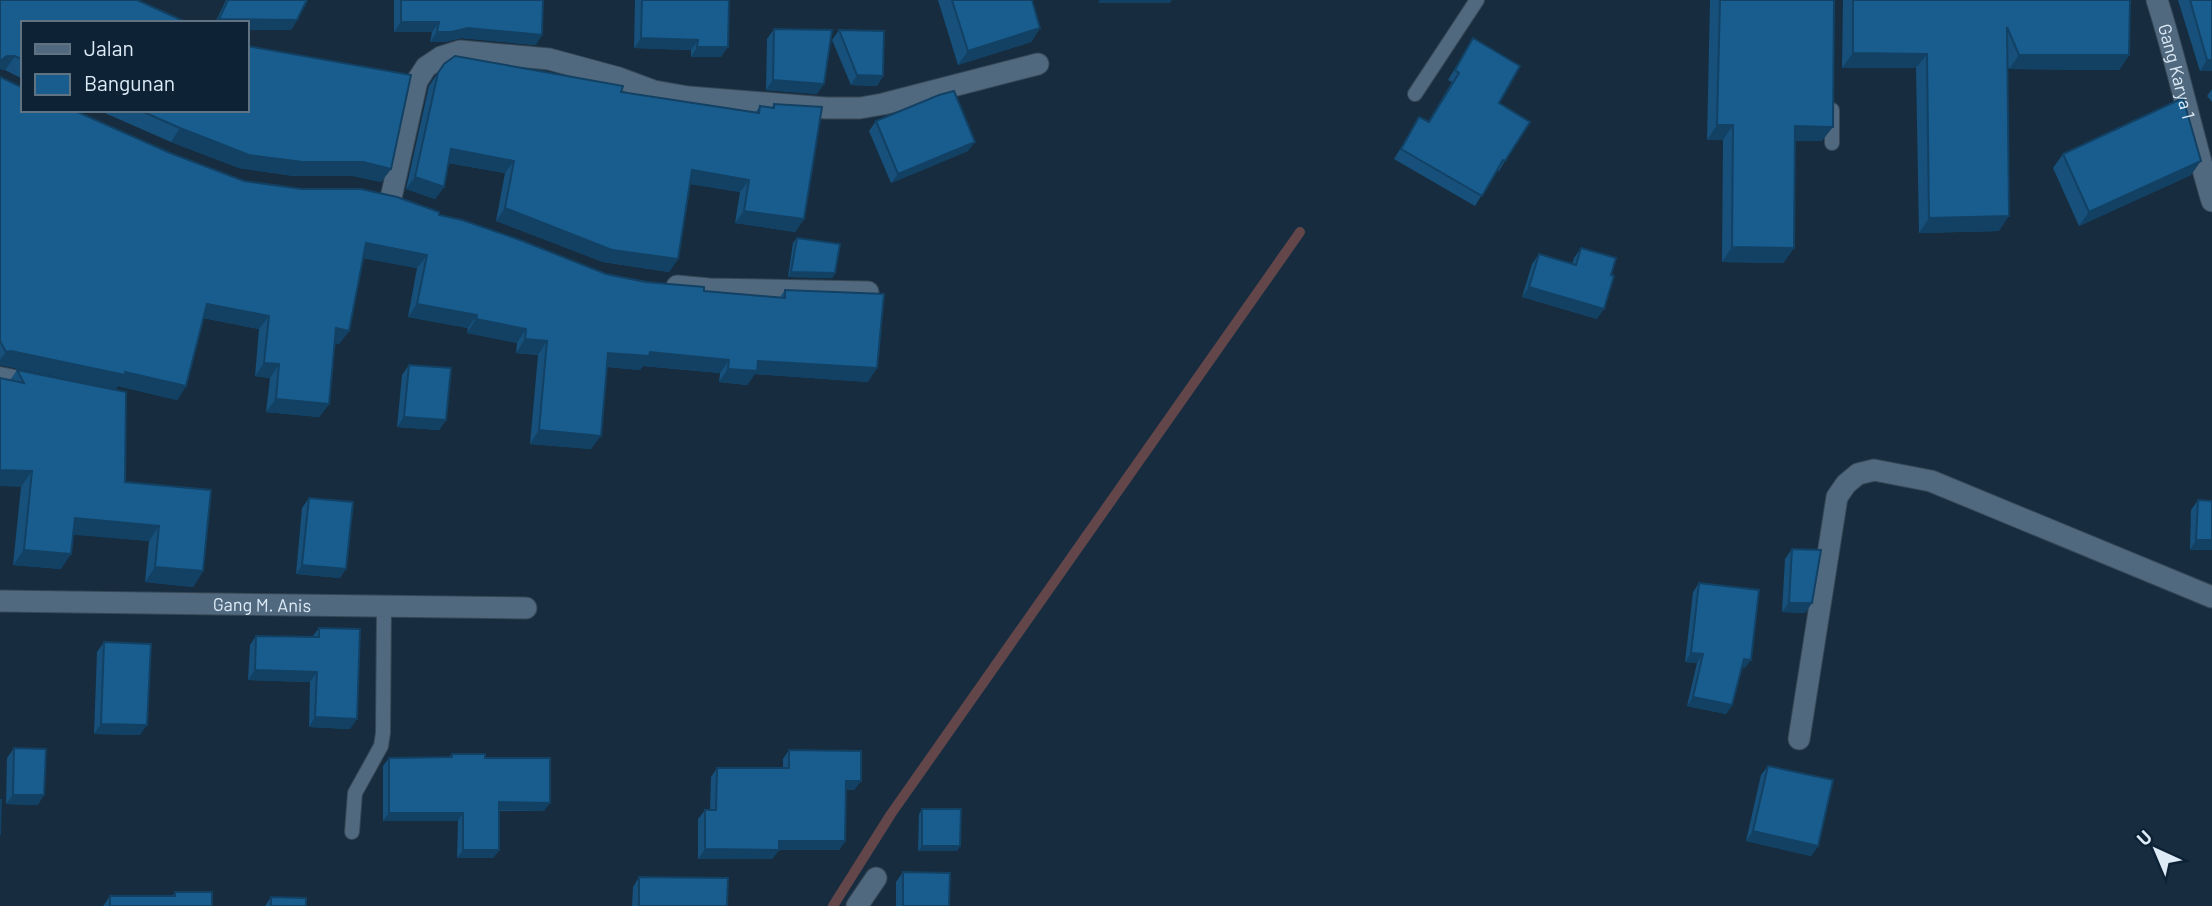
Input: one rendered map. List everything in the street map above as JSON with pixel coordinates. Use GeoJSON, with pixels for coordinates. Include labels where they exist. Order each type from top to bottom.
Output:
{"type":"FeatureCollection","features":[{"type":"Feature","properties":{"kind":"street","name":"Gang Karya 1"},"geometry":{"type":"LineString","coordinates":[[2157,0],[2212,201]]}},
{"type":"Feature","properties":{"kind":"street"},"geometry":{"type":"LineString","coordinates":[[391,198],[417,81],[426,66],[441,57],[460,51],[549,59],[619,78],[654,91],[688,97],[826,108],[860,108],[883,104],[1038,64]]}},
{"type":"Feature","properties":{"kind":"street"},"geometry":{"type":"LineString","coordinates":[[366,192],[414,205]]}},
{"type":"Feature","properties":{"kind":"street"},"geometry":{"type":"LineString","coordinates":[[661,285],[709,289],[868,292]]}},
{"type":"Feature","properties":{"kind":"street"},"geometry":{"type":"LineString","coordinates":[[1799,739],[1837,498],[1846,484],[1858,474],[1874,470],[1931,481],[2212,597]]}},
{"type":"Feature","properties":{"kind":"street","name":"Gang M. Anis"},"geometry":{"type":"LineString","coordinates":[[0,601],[526,608]]}},
{"type":"Feature","properties":{"kind":"street"},"geometry":{"type":"LineString","coordinates":[[858,906],[876,878]]}},
{"type":"Feature","properties":{"kind":"lane"},"geometry":{"type":"LineString","coordinates":[[1415,94],[1477,0]]}},
{"type":"Feature","properties":{"kind":"lane"},"geometry":{"type":"LineString","coordinates":[[1832,91],[1832,143]]}},
{"type":"Feature","properties":{"kind":"lane"},"geometry":{"type":"LineString","coordinates":[[0,374],[50,385]]}},
{"type":"Feature","properties":{"kind":"lane"},"geometry":{"type":"LineString","coordinates":[[352,832],[355,793],[381,746],[383,733],[384,607]]}},
{"type":"Feature","properties":{"kind":"building"},"geometry":{"type":"Polygon","coordinates":[[[0,0],[137,0],[184,21],[21,21],[21,59],[7,56],[0,61],[0,0]]]}},
{"type":"Feature","properties":{"kind":"building"},"geometry":{"type":"Polygon","coordinates":[[[228,0],[307,0],[297,20],[219,19],[228,0]]]}},
{"type":"Feature","properties":{"kind":"building"},"geometry":{"type":"Polygon","coordinates":[[[401,0],[543,0],[542,35],[468,28],[437,32],[439,22],[401,22],[401,0]]]}},
{"type":"Feature","properties":{"kind":"building"},"geometry":{"type":"Polygon","coordinates":[[[642,0],[729,0],[728,47],[697,47],[698,40],[641,38],[642,0]]]}},
{"type":"Feature","properties":{"kind":"building"},"geometry":{"type":"Polygon","coordinates":[[[952,0],[1032,0],[1040,28],[968,51],[952,0]]]}},
{"type":"Feature","properties":{"kind":"building"},"geometry":{"type":"Polygon","coordinates":[[[1720,0],[1834,0],[1833,127],[1795,126],[1794,248],[1732,247],[1733,125],[1717,125],[1720,0]]]}},
{"type":"Feature","properties":{"kind":"building"},"geometry":{"type":"Polygon","coordinates":[[[1853,0],[2130,0],[2129,55],[2019,55],[2007,27],[2009,216],[1929,218],[1927,54],[1853,53],[1853,0]]]}},
{"type":"Feature","properties":{"kind":"building"},"geometry":{"type":"Polygon","coordinates":[[[2190,0],[2212,0],[2212,60],[2207,60],[2190,0]]]}},
{"type":"Feature","properties":{"kind":"building"},"geometry":{"type":"Polygon","coordinates":[[[774,29],[832,30],[824,84],[773,80],[774,29]]]}},
{"type":"Feature","properties":{"kind":"building"},"geometry":{"type":"Polygon","coordinates":[[[839,30],[884,31],[883,76],[857,75],[839,30]]]}},
{"type":"Feature","properties":{"kind":"building"},"geometry":{"type":"Polygon","coordinates":[[[1473,38],[1520,66],[1499,103],[1530,122],[1482,196],[1401,149],[1419,117],[1429,122],[1459,73],[1455,70],[1473,38]]]}},
{"type":"Feature","properties":{"kind":"building"},"geometry":{"type":"Polygon","coordinates":[[[248,46],[411,75],[391,169],[363,162],[303,162],[249,155],[144,112],[248,112],[248,46]]]}},
{"type":"Feature","properties":{"kind":"building"},"geometry":{"type":"Polygon","coordinates":[[[455,56],[623,86],[621,92],[759,113],[760,106],[774,108],[774,104],[822,107],[804,219],[744,211],[749,180],[692,170],[678,259],[612,250],[505,208],[514,161],[451,149],[444,187],[415,177],[438,73],[444,64],[455,56]]]}},
{"type":"Feature","properties":{"kind":"building"},"geometry":{"type":"Polygon","coordinates":[[[0,77],[21,87],[21,112],[78,112],[170,153],[244,181],[302,189],[361,189],[397,197],[439,212],[439,215],[520,240],[606,274],[645,282],[704,287],[704,291],[785,298],[785,290],[884,294],[877,368],[758,361],[757,371],[728,369],[729,360],[650,352],[649,356],[608,353],[601,436],[539,430],[547,341],[525,339],[526,329],[476,319],[477,315],[417,304],[427,255],[366,243],[349,331],[336,328],[329,404],[276,399],[279,364],[264,363],[269,316],[207,304],[186,386],[125,372],[125,375],[6,352],[0,341],[0,77]]]}},
{"type":"Feature","properties":{"kind":"building"},"geometry":{"type":"Polygon","coordinates":[[[954,91],[975,142],[898,174],[876,121],[954,91]]]}},
{"type":"Feature","properties":{"kind":"building"},"geometry":{"type":"Polygon","coordinates":[[[2183,98],[2201,161],[2089,212],[2063,154],[2183,98]]]}},
{"type":"Feature","properties":{"kind":"building"},"geometry":{"type":"Polygon","coordinates":[[[797,238],[840,244],[835,273],[791,272],[797,238]]]}},
{"type":"Feature","properties":{"kind":"building"},"geometry":{"type":"Polygon","coordinates":[[[1581,248],[1616,258],[1611,275],[1614,276],[1604,309],[1529,287],[1539,254],[1576,265],[1581,248]]]}},
{"type":"Feature","properties":{"kind":"building"},"geometry":{"type":"Polygon","coordinates":[[[409,365],[451,368],[446,420],[404,417],[409,365]]]}},
{"type":"Feature","properties":{"kind":"building"},"geometry":{"type":"Polygon","coordinates":[[[17,370],[126,392],[125,482],[211,490],[203,571],[155,567],[159,526],[75,518],[71,554],[24,550],[32,471],[0,470],[0,378],[24,383],[17,370]]]}},
{"type":"Feature","properties":{"kind":"building"},"geometry":{"type":"Polygon","coordinates":[[[309,498],[353,502],[346,569],[302,565],[309,498]]]}},
{"type":"Feature","properties":{"kind":"building"},"geometry":{"type":"Polygon","coordinates":[[[2198,500],[2212,501],[2212,540],[2196,540],[2198,500]]]}},
{"type":"Feature","properties":{"kind":"building"},"geometry":{"type":"Polygon","coordinates":[[[1792,549],[1821,550],[1812,603],[1789,603],[1792,549]]]}},
{"type":"Feature","properties":{"kind":"building"},"geometry":{"type":"Polygon","coordinates":[[[1699,583],[1759,590],[1751,660],[1744,659],[1732,705],[1693,697],[1703,654],[1691,653],[1699,583]]]}},
{"type":"Feature","properties":{"kind":"building"},"geometry":{"type":"Polygon","coordinates":[[[319,628],[360,629],[357,719],[315,717],[317,672],[255,670],[256,636],[319,637],[319,628]]]}},
{"type":"Feature","properties":{"kind":"building"},"geometry":{"type":"Polygon","coordinates":[[[104,642],[151,644],[147,725],[101,724],[104,642]]]}},
{"type":"Feature","properties":{"kind":"building"},"geometry":{"type":"Polygon","coordinates":[[[14,748],[46,749],[44,795],[13,795],[14,748]]]}},
{"type":"Feature","properties":{"kind":"building"},"geometry":{"type":"Polygon","coordinates":[[[789,750],[861,751],[861,781],[846,781],[845,841],[779,841],[779,850],[705,849],[705,810],[716,810],[717,768],[789,768],[789,750]]]}},
{"type":"Feature","properties":{"kind":"building"},"geometry":{"type":"Polygon","coordinates":[[[452,754],[485,754],[485,758],[550,758],[550,803],[499,802],[499,850],[463,850],[463,813],[389,813],[389,758],[452,757],[452,754]]]}},
{"type":"Feature","properties":{"kind":"building"},"geometry":{"type":"Polygon","coordinates":[[[1768,766],[1833,780],[1818,846],[1753,831],[1768,766]]]}},
{"type":"Feature","properties":{"kind":"building"},"geometry":{"type":"Polygon","coordinates":[[[922,809],[961,809],[960,846],[922,846],[922,809]]]}},
{"type":"Feature","properties":{"kind":"building"},"geometry":{"type":"Polygon","coordinates":[[[903,872],[950,873],[949,906],[903,906],[903,872]]]}},
{"type":"Feature","properties":{"kind":"building"},"geometry":{"type":"Polygon","coordinates":[[[639,877],[728,878],[727,906],[639,906],[639,877]]]}},
{"type":"Feature","properties":{"kind":"building"},"geometry":{"type":"Polygon","coordinates":[[[175,892],[212,892],[212,906],[110,906],[110,896],[175,896],[175,892]]]}},
{"type":"Feature","properties":{"kind":"building"},"geometry":{"type":"Polygon","coordinates":[[[271,897],[306,898],[306,906],[271,906],[271,897]]]}},
{"type":"Feature","properties":{"kind":"waterway"},"geometry":{"type":"LineString","coordinates":[[833,906],[891,814],[1300,232]]}}]}
